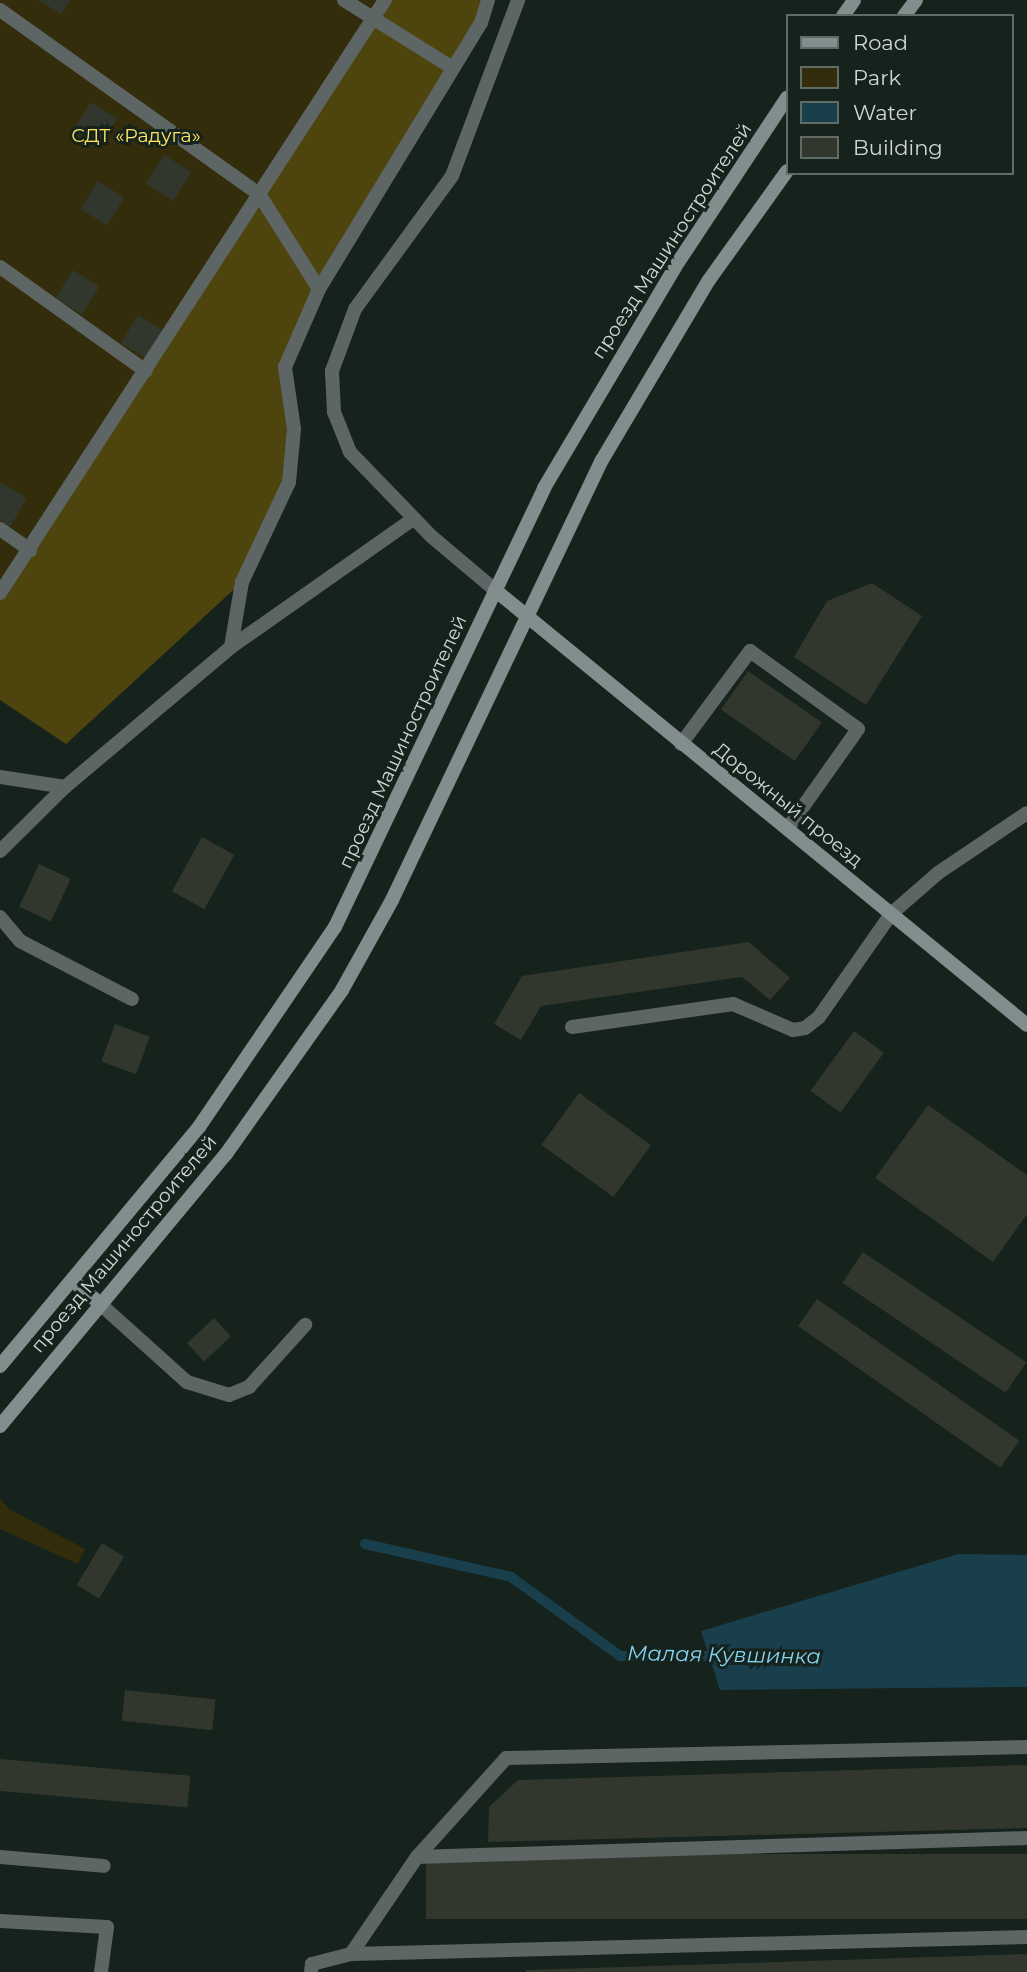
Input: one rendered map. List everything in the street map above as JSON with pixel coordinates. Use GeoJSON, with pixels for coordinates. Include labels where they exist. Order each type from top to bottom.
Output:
{"type":"FeatureCollection","features":[{"type":"Feature","properties":{"kind":"main road","name":"проезд Машиностроителей"},"geometry":{"type":"LineString","coordinates":[[0,1366],[198,1127],[335,927],[495,590],[603,382],[786,101]]}},
{"type":"Feature","properties":{"kind":"main road","name":"проезд Машиностроителей"},"geometry":{"type":"LineString","coordinates":[[0,1426],[98,1302],[226,1154],[342,990],[392,900],[525,615],[601,460],[709,280],[786,172]]}},
{"type":"Feature","properties":{"kind":"main road","name":"Дорожный проезд"},"geometry":{"type":"LineString","coordinates":[[495,590],[1027,1025]]}},
{"type":"Feature","properties":{"kind":"main road"},"geometry":{"type":"LineString","coordinates":[[73,1281],[98,1302]]}},
{"type":"Feature","properties":{"kind":"lane"},"geometry":{"type":"LineString","coordinates":[[344,0],[372,20],[453,68]]}},
{"type":"Feature","properties":{"kind":"lane"},"geometry":{"type":"LineString","coordinates":[[0,593],[385,0]]}},
{"type":"Feature","properties":{"kind":"lane"},"geometry":{"type":"LineString","coordinates":[[231,647],[242,582],[289,482],[294,429],[285,367],[319,289],[453,68],[488,0]]}},
{"type":"Feature","properties":{"kind":"lane"},"geometry":{"type":"LineString","coordinates":[[495,590],[414,519],[350,452],[334,412],[332,371],[355,309],[452,176],[518,0]]}},
{"type":"Feature","properties":{"kind":"lane"},"geometry":{"type":"LineString","coordinates":[[0,10],[259,194],[319,289]]}},
{"type":"Feature","properties":{"kind":"lane"},"geometry":{"type":"LineString","coordinates":[[0,267],[146,371]]}},
{"type":"Feature","properties":{"kind":"lane"},"geometry":{"type":"LineString","coordinates":[[0,851],[65,787],[231,647],[414,519]]}},
{"type":"Feature","properties":{"kind":"lane"},"geometry":{"type":"LineString","coordinates":[[0,529],[30,550]]}},
{"type":"Feature","properties":{"kind":"lane"},"geometry":{"type":"LineString","coordinates":[[681,744],[750,651],[858,729],[788,828]]}},
{"type":"Feature","properties":{"kind":"lane"},"geometry":{"type":"LineString","coordinates":[[0,777],[65,787]]}},
{"type":"Feature","properties":{"kind":"lane"},"geometry":{"type":"LineString","coordinates":[[572,1027],[733,1004],[785,1028],[805,1028],[819,1017],[891,914],[938,873],[1027,813]]}},
{"type":"Feature","properties":{"kind":"lane"},"geometry":{"type":"LineString","coordinates":[[0,917],[20,941],[132,999]]}},
{"type":"Feature","properties":{"kind":"lane"},"geometry":{"type":"LineString","coordinates":[[98,1302],[187,1382],[229,1395],[249,1387],[305,1325]]}},
{"type":"Feature","properties":{"kind":"lane"},"geometry":{"type":"LineString","coordinates":[[351,1954],[417,1857],[506,1758],[1027,1747]]}},
{"type":"Feature","properties":{"kind":"lane"},"geometry":{"type":"LineString","coordinates":[[417,1857],[1027,1838]]}},
{"type":"Feature","properties":{"kind":"lane"},"geometry":{"type":"LineString","coordinates":[[0,1857],[104,1866]]}},
{"type":"Feature","properties":{"kind":"lane"},"geometry":{"type":"LineString","coordinates":[[0,1921],[107,1927],[101,1972]]}},
{"type":"Feature","properties":{"kind":"lane"},"geometry":{"type":"LineString","coordinates":[[311,1972],[312,1964],[351,1954],[1027,1937]]}},
{"type":"Feature","properties":{"kind":"green space","name":"СДТ «Радуга»"},"geometry":{"type":"Polygon","coordinates":[[[0,0],[385,0],[0,593],[0,0]]]}},
{"type":"Feature","properties":{"kind":"green space"},"geometry":{"type":"Polygon","coordinates":[[[0,1499],[9,1509],[85,1549],[78,1564],[0,1529],[0,1499]]]}},
{"type":"Feature","properties":{"kind":"shaded area"},"geometry":{"type":"Polygon","coordinates":[[[385,0],[488,0],[319,289],[285,367],[294,429],[289,482],[242,582],[66,744],[0,700],[0,593],[385,0]]]}},
{"type":"Feature","properties":{"kind":"water"},"geometry":{"type":"Polygon","coordinates":[[[958,1554],[1027,1555],[1027,1687],[720,1690],[701,1631],[958,1554]]]}},
{"type":"Feature","properties":{"kind":"building"},"geometry":{"type":"Polygon","coordinates":[[[38,0],[70,0],[61,14],[38,0]]]}},
{"type":"Feature","properties":{"kind":"building"},"geometry":{"type":"Polygon","coordinates":[[[91,102],[117,118],[100,146],[74,130],[91,102]]]}},
{"type":"Feature","properties":{"kind":"building"},"geometry":{"type":"Polygon","coordinates":[[[164,155],[191,172],[173,201],[146,184],[164,155]]]}},
{"type":"Feature","properties":{"kind":"building"},"geometry":{"type":"Polygon","coordinates":[[[98,181],[124,197],[107,225],[81,209],[98,181]]]}},
{"type":"Feature","properties":{"kind":"building"},"geometry":{"type":"Polygon","coordinates":[[[73,270],[99,286],[82,314],[56,298],[73,270]]]}},
{"type":"Feature","properties":{"kind":"building"},"geometry":{"type":"Polygon","coordinates":[[[138,315],[165,331],[148,359],[121,343],[138,315]]]}},
{"type":"Feature","properties":{"kind":"building"},"geometry":{"type":"Polygon","coordinates":[[[0,482],[27,498],[10,527],[0,520],[0,482]]]}},
{"type":"Feature","properties":{"kind":"building"},"geometry":{"type":"Polygon","coordinates":[[[872,583],[922,616],[866,705],[794,657],[827,601],[872,583]]]}},
{"type":"Feature","properties":{"kind":"building"},"geometry":{"type":"Polygon","coordinates":[[[748,671],[822,723],[795,761],[721,710],[748,671]]]}},
{"type":"Feature","properties":{"kind":"building"},"geometry":{"type":"Polygon","coordinates":[[[202,837],[234,855],[204,909],[172,891],[202,837]]]}},
{"type":"Feature","properties":{"kind":"building"},"geometry":{"type":"Polygon","coordinates":[[[39,864],[71,879],[51,921],[19,907],[39,864]]]}},
{"type":"Feature","properties":{"kind":"building"},"geometry":{"type":"Polygon","coordinates":[[[749,942],[790,978],[770,1000],[742,977],[541,1006],[521,1040],[494,1024],[522,976],[749,942]]]}},
{"type":"Feature","properties":{"kind":"building"},"geometry":{"type":"Polygon","coordinates":[[[115,1024],[150,1037],[136,1074],[101,1062],[115,1024]]]}},
{"type":"Feature","properties":{"kind":"building"},"geometry":{"type":"Polygon","coordinates":[[[854,1031],[884,1053],[840,1113],[811,1091],[854,1031]]]}},
{"type":"Feature","properties":{"kind":"building"},"geometry":{"type":"Polygon","coordinates":[[[579,1093],[651,1145],[613,1197],[541,1145],[579,1093]]]}},
{"type":"Feature","properties":{"kind":"building"},"geometry":{"type":"Polygon","coordinates":[[[928,1105],[1027,1175],[1027,1214],[993,1262],[875,1178],[928,1105]]]}},
{"type":"Feature","properties":{"kind":"building"},"geometry":{"type":"Polygon","coordinates":[[[863,1252],[1026,1362],[1006,1393],[842,1283],[863,1252]]]}},
{"type":"Feature","properties":{"kind":"building"},"geometry":{"type":"Polygon","coordinates":[[[817,1299],[1019,1441],[1000,1468],[798,1326],[817,1299]]]}},
{"type":"Feature","properties":{"kind":"building"},"geometry":{"type":"Polygon","coordinates":[[[214,1318],[231,1336],[204,1362],[187,1343],[214,1318]]]}},
{"type":"Feature","properties":{"kind":"building"},"geometry":{"type":"Polygon","coordinates":[[[102,1543],[124,1556],[99,1598],[77,1585],[102,1543]]]}},
{"type":"Feature","properties":{"kind":"building"},"geometry":{"type":"Polygon","coordinates":[[[125,1690],[216,1700],[212,1730],[122,1721],[125,1690]]]}},
{"type":"Feature","properties":{"kind":"building"},"geometry":{"type":"Polygon","coordinates":[[[0,1759],[190,1776],[187,1808],[0,1791],[0,1759]]]}},
{"type":"Feature","properties":{"kind":"building"},"geometry":{"type":"Polygon","coordinates":[[[1027,1765],[1027,1828],[488,1842],[489,1807],[518,1780],[1027,1765]]]}},
{"type":"Feature","properties":{"kind":"building"},"geometry":{"type":"Polygon","coordinates":[[[426,1854],[1027,1854],[1027,1919],[426,1919],[426,1854]]]}},
{"type":"Feature","properties":{"kind":"building"},"geometry":{"type":"Polygon","coordinates":[[[1027,1954],[1027,1972],[526,1972],[526,1970],[1027,1954]]]}},
{"type":"Feature","properties":{"kind":"waterway","name":"Малая Кувшинка"},"geometry":{"type":"LineString","coordinates":[[365,1544],[511,1577],[620,1656],[721,1656]]}}]}
